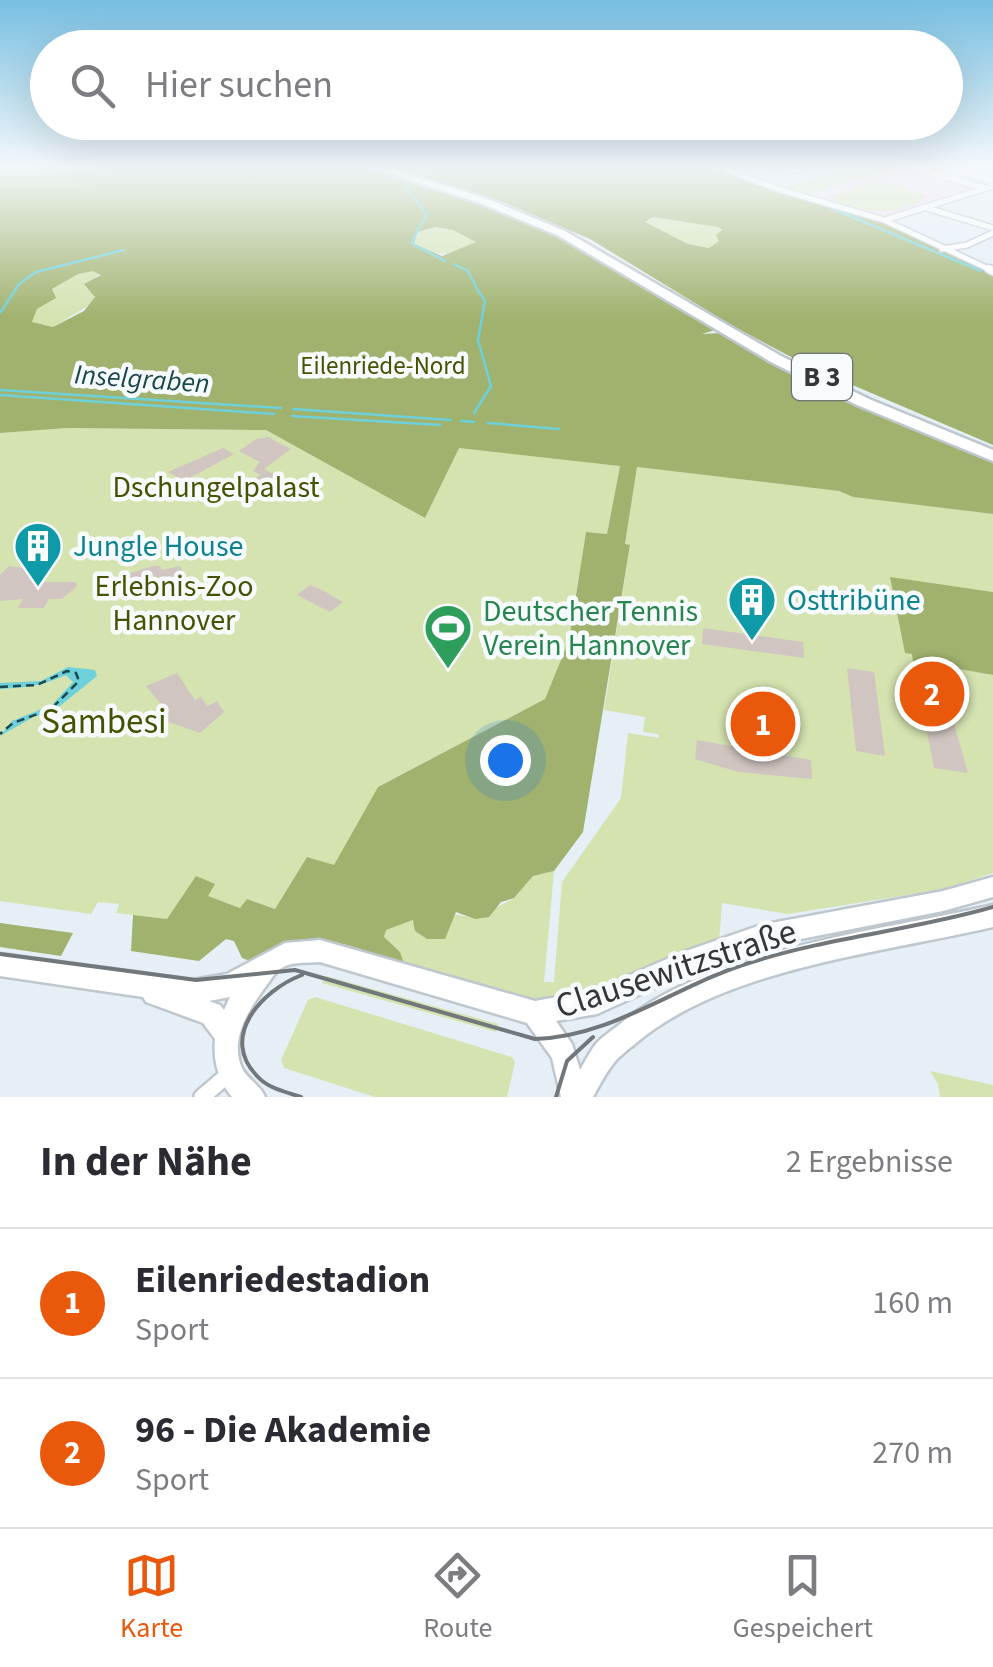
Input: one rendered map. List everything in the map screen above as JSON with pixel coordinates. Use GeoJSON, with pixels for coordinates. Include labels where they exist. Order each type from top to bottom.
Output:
{"type":"FeatureCollection","features":[{"type":"Feature","properties":{"kind":"highway","name":"B 3"},"geometry":{"type":"LineString","coordinates":[[523,217],[562,233],[776,359],[890,414],[993,453]]}},
{"type":"Feature","properties":{"kind":"highway","name":"B 3"},"geometry":{"type":"LineString","coordinates":[[529,217],[566,232],[782,358],[993,453]]}},
{"type":"Feature","properties":{"kind":"street"},"geometry":{"type":"LineString","coordinates":[[874,217],[993,272]]}},
{"type":"Feature","properties":{"kind":"street"},"geometry":{"type":"LineString","coordinates":[[884,220],[894,217]]}},
{"type":"Feature","properties":{"kind":"street"},"geometry":{"type":"LineString","coordinates":[[954,217],[993,230]]}},
{"type":"Feature","properties":{"kind":"street"},"geometry":{"type":"LineString","coordinates":[[941,249],[967,246],[993,230]]}},
{"type":"Feature","properties":{"kind":"street","name":"Clausewitzstraße"},"geometry":{"type":"LineString","coordinates":[[534,1013],[597,1002],[682,963],[760,936],[959,898],[993,887]]}},
{"type":"Feature","properties":{"kind":"street","name":"Clausewitzstraße"},"geometry":{"type":"LineString","coordinates":[[576,1097],[594,1065],[610,1048],[652,1016],[689,996],[815,954],[993,916]]}},
{"type":"Feature","properties":{"kind":"street"},"geometry":{"type":"LineString","coordinates":[[252,1097],[230,1073],[227,1035],[236,1008],[250,985],[278,962],[303,951]]}},
{"type":"Feature","properties":{"kind":"street"},"geometry":{"type":"LineString","coordinates":[[0,965],[127,985],[205,992],[242,980],[278,957],[320,951],[534,1013],[563,1053],[576,1097]]}},
{"type":"Feature","properties":{"kind":"street"},"geometry":{"type":"LineString","coordinates":[[127,985],[212,1014],[227,1035]]}},
{"type":"Feature","properties":{"kind":"street"},"geometry":{"type":"LineString","coordinates":[[202,1097],[230,1073]]}},
{"type":"Feature","properties":{"kind":"green space","name":"Eilenriede-Nord"},"geometry":{"type":"Polygon","coordinates":[[[0,217],[516,217],[559,235],[715,330],[702,334],[721,333],[834,393],[993,461],[993,514],[637,467],[625,544],[630,545],[583,832],[554,871],[533,876],[514,898],[501,902],[489,917],[475,919],[456,912],[445,939],[427,939],[415,931],[413,920],[386,930],[384,937],[400,952],[406,969],[359,956],[361,949],[328,940],[324,946],[253,962],[242,958],[234,941],[226,939],[199,961],[131,951],[133,915],[167,919],[196,876],[215,884],[208,896],[240,908],[247,899],[275,909],[307,857],[334,865],[378,787],[545,699],[569,640],[586,532],[607,534],[620,466],[459,448],[425,518],[266,430],[68,428],[0,433],[0,217]],[[435,227],[417,232],[414,244],[442,256],[476,242],[453,230],[435,227]],[[93,271],[78,274],[52,289],[56,298],[37,309],[32,322],[53,327],[84,311],[95,297],[84,284],[101,275],[93,271]]]}},
{"type":"Feature","properties":{"kind":"green space"},"geometry":{"type":"Polygon","coordinates":[[[539,217],[653,217],[645,222],[688,244],[709,248],[719,241],[716,235],[722,230],[718,227],[654,217],[874,217],[993,271],[993,445],[808,366],[731,325],[590,239],[539,217]]]}},
{"type":"Feature","properties":{"kind":"green space"},"geometry":{"type":"Polygon","coordinates":[[[654,217],[722,230],[719,241],[709,248],[688,244],[644,222],[654,217]]]}},
{"type":"Feature","properties":{"kind":"green space"},"geometry":{"type":"Polygon","coordinates":[[[430,227],[453,230],[477,241],[453,252],[430,251],[414,243],[417,232],[430,227]]]}},
{"type":"Feature","properties":{"kind":"green space"},"geometry":{"type":"Polygon","coordinates":[[[78,274],[101,274],[94,278],[94,302],[53,327],[32,322],[37,309],[53,300],[52,289],[78,274]]]}},
{"type":"Feature","properties":{"kind":"green space","name":"Erlebnis-Zoo Hannover"},"geometry":{"type":"Polygon","coordinates":[[[68,428],[266,430],[425,518],[458,448],[620,465],[607,534],[586,532],[569,640],[545,699],[378,787],[334,866],[307,857],[275,909],[247,899],[241,908],[207,896],[167,919],[116,913],[119,904],[98,902],[91,914],[0,901],[0,433],[68,428]]]}},
{"type":"Feature","properties":{"kind":"green space"},"geometry":{"type":"Polygon","coordinates":[[[637,467],[993,514],[993,592],[891,578],[914,661],[993,675],[993,873],[946,889],[788,914],[722,903],[719,942],[573,1000],[520,999],[406,969],[384,937],[385,930],[441,915],[475,919],[514,898],[533,876],[554,871],[544,982],[554,982],[562,882],[621,798],[628,733],[659,738],[658,734],[643,732],[645,717],[604,710],[630,546],[625,545],[637,467]]]}},
{"type":"Feature","properties":{"kind":"green space"},"geometry":{"type":"Polygon","coordinates":[[[890,577],[993,592],[993,675],[913,661],[912,654],[905,653],[890,577]]]}},
{"type":"Feature","properties":{"kind":"green space"},"geometry":{"type":"Polygon","coordinates":[[[0,923],[73,933],[61,956],[0,947],[0,923]]]}},
{"type":"Feature","properties":{"kind":"green space"},"geometry":{"type":"Polygon","coordinates":[[[326,976],[498,1024],[496,1032],[322,983],[326,976]]]}},
{"type":"Feature","properties":{"kind":"green space"},"geometry":{"type":"Polygon","coordinates":[[[315,997],[512,1057],[515,1062],[507,1097],[375,1097],[284,1068],[281,1060],[308,1000],[315,997]]]}},
{"type":"Feature","properties":{"kind":"green space"},"geometry":{"type":"Polygon","coordinates":[[[930,1071],[993,1085],[993,1097],[940,1097],[930,1071]]]}},
{"type":"Feature","properties":{"kind":"water"},"geometry":{"type":"Polygon","coordinates":[[[68,667],[95,670],[97,676],[50,714],[35,716],[0,736],[12,721],[52,705],[73,682],[66,675],[26,687],[0,689],[0,683],[41,681],[68,667]]]}},
{"type":"Feature","properties":{"kind":"building","name":"Dschungelpalast"},"geometry":{"type":"Polygon","coordinates":[[[268,437],[291,449],[264,469],[291,483],[282,489],[269,481],[256,489],[246,483],[261,475],[253,471],[260,462],[239,451],[256,439],[268,437]]]}},
{"type":"Feature","properties":{"kind":"building","name":"Dschungelpalast"},"geometry":{"type":"Polygon","coordinates":[[[223,448],[234,454],[184,481],[168,472],[223,448]]]}},
{"type":"Feature","properties":{"kind":"building","name":"Jungle House"},"geometry":{"type":"Polygon","coordinates":[[[9,566],[29,569],[26,574],[34,582],[75,582],[77,586],[62,599],[49,599],[44,608],[18,608],[23,599],[0,601],[0,575],[9,566]]]}},
{"type":"Feature","properties":{"kind":"building"},"geometry":{"type":"Polygon","coordinates":[[[153,566],[162,570],[180,566],[185,578],[142,591],[138,581],[129,584],[128,574],[153,566]]]}},
{"type":"Feature","properties":{"kind":"building"},"geometry":{"type":"Polygon","coordinates":[[[310,585],[343,602],[330,612],[297,595],[310,585]]]}},
{"type":"Feature","properties":{"kind":"building","name":"Osttribüne"},"geometry":{"type":"Polygon","coordinates":[[[703,628],[803,642],[804,658],[702,644],[703,628]]]}},
{"type":"Feature","properties":{"kind":"building"},"geometry":{"type":"Polygon","coordinates":[[[847,668],[874,672],[885,756],[856,751],[847,668]]]}},
{"type":"Feature","properties":{"kind":"building"},"geometry":{"type":"Polygon","coordinates":[[[177,673],[195,700],[201,697],[207,706],[217,701],[224,712],[200,733],[152,716],[162,705],[146,686],[177,673]]]}},
{"type":"Feature","properties":{"kind":"building"},"geometry":{"type":"Polygon","coordinates":[[[916,674],[941,677],[968,773],[934,768],[916,674]]]}},
{"type":"Feature","properties":{"kind":"building"},"geometry":{"type":"Polygon","coordinates":[[[697,740],[811,760],[812,779],[738,772],[695,759],[697,740]]]}},
{"type":"Feature","properties":{"kind":"waterway"},"geometry":{"type":"LineString","coordinates":[[425,217],[411,243],[445,261]]}},
{"type":"Feature","properties":{"kind":"waterway"},"geometry":{"type":"LineString","coordinates":[[853,217],[981,271]]}},
{"type":"Feature","properties":{"kind":"waterway"},"geometry":{"type":"LineString","coordinates":[[0,313],[19,284],[36,272],[124,250]]}},
{"type":"Feature","properties":{"kind":"waterway"},"geometry":{"type":"LineString","coordinates":[[454,264],[468,271],[478,291]]}},
{"type":"Feature","properties":{"kind":"waterway"},"geometry":{"type":"LineString","coordinates":[[474,413],[491,386],[478,340],[485,301],[479,292]]}},
{"type":"Feature","properties":{"kind":"waterway","name":"Inselgraben"},"geometry":{"type":"LineString","coordinates":[[0,390],[281,408]]}},
{"type":"Feature","properties":{"kind":"waterway"},"geometry":{"type":"LineString","coordinates":[[0,395],[274,414]]}},
{"type":"Feature","properties":{"kind":"waterway","name":"Inselgraben"},"geometry":{"type":"LineString","coordinates":[[293,409],[451,420]]}},
{"type":"Feature","properties":{"kind":"waterway"},"geometry":{"type":"LineString","coordinates":[[292,416],[440,425]]}},
{"type":"Feature","properties":{"kind":"waterway","name":"Inselgraben"},"geometry":{"type":"LineString","coordinates":[[461,421],[474,422]]}},
{"type":"Feature","properties":{"kind":"waterway"},"geometry":{"type":"LineString","coordinates":[[488,423],[559,429]]}},
{"type":"Feature","properties":{"kind":"waterway"},"geometry":{"type":"LineString","coordinates":[[81,549],[94,543],[99,550]]}},
{"type":"Feature","properties":{"kind":"ferry route"},"geometry":{"type":"LineString","coordinates":[[0,687],[37,685],[67,671],[76,673],[79,681],[51,709],[13,723],[0,734]]}},
{"type":"Feature","properties":{"kind":"tram line"},"geometry":{"type":"LineString","coordinates":[[0,954],[196,980],[295,970],[535,1039],[564,1036],[618,1020],[725,972],[782,953],[993,907]]}},
{"type":"Feature","properties":{"kind":"tram line"},"geometry":{"type":"LineString","coordinates":[[301,1097],[262,1081],[247,1062],[242,1046],[244,1031],[260,1003],[302,975]]}},
{"type":"Feature","properties":{"kind":"tram line"},"geometry":{"type":"LineString","coordinates":[[556,1097],[567,1061],[593,1037]]}},
{"type":"Feature","properties":{"kind":"place","name":"Jungle House"},"geometry":{"type":"Point","coordinates":[38,588]}},
{"type":"Feature","properties":{"kind":"place","name":"Osttribüne"},"geometry":{"type":"Point","coordinates":[752,642]}},
{"type":"Feature","properties":{"kind":"place","name":"Deutscher Tennis Verein Hannover"},"geometry":{"type":"Point","coordinates":[448,670]}},
{"type":"Feature","properties":{"kind":"place","name":"96 - Die Akademie"},"geometry":{"type":"Point","coordinates":[932,694]}},
{"type":"Feature","properties":{"kind":"place","name":"Eilenriedestadion"},"geometry":{"type":"Point","coordinates":[763,724]}},
{"type":"Feature","properties":{"kind":"park label","name":"Sambesi"},"geometry":{"type":"Point","coordinates":[104,722]}}]}
